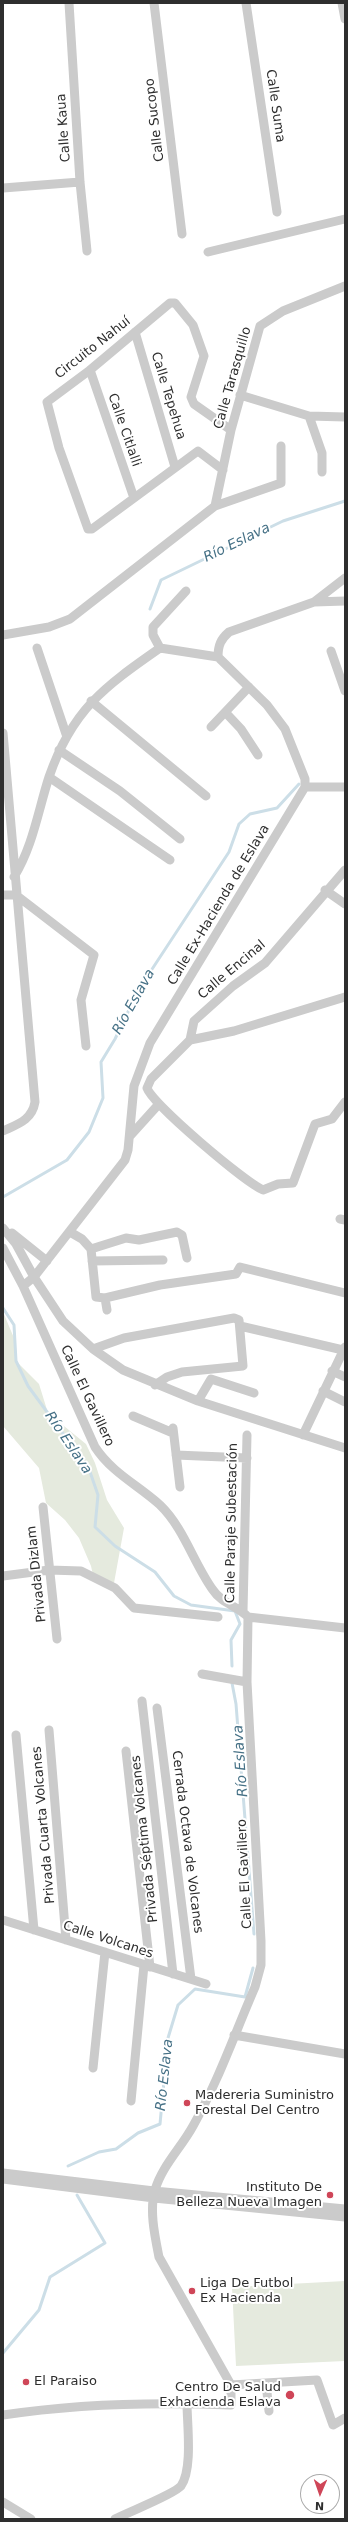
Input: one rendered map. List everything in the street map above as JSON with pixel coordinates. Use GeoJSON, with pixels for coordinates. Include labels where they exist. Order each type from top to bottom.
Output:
{"type":"FeatureCollection","features":[{"type":"Feature","properties":{"kind":"street","name":"Calle Kaua"},"geometry":{"type":"LineString","coordinates":[[69,3],[80,182],[87,251]]}},
{"type":"Feature","properties":{"kind":"street","name":"Calle Sucopo"},"geometry":{"type":"LineString","coordinates":[[154,3],[182,234]]}},
{"type":"Feature","properties":{"kind":"street","name":"Calle Suma"},"geometry":{"type":"LineString","coordinates":[[246,3],[277,212]]}},
{"type":"Feature","properties":{"kind":"street"},"geometry":{"type":"LineString","coordinates":[[342,3],[345,19]]}},
{"type":"Feature","properties":{"kind":"street"},"geometry":{"type":"LineString","coordinates":[[3,188],[80,182]]}},
{"type":"Feature","properties":{"kind":"street"},"geometry":{"type":"LineString","coordinates":[[208,252],[345,219]]}},
{"type":"Feature","properties":{"kind":"street","name":"Calle Tarasquillo"},"geometry":{"type":"LineString","coordinates":[[215,506],[231,430],[260,326],[283,311],[345,286]]}},
{"type":"Feature","properties":{"kind":"street","name":"Circuito Nahuí"},"geometry":{"type":"LineString","coordinates":[[223,470],[198,451],[92,529],[88,529],[85,524],[46,406],[49,398],[90,370],[170,303],[175,303],[193,325],[204,356],[191,397],[194,404],[231,430]]}},
{"type":"Feature","properties":{"kind":"street","name":"Calle Tepehua"},"geometry":{"type":"LineString","coordinates":[[135,332],[175,467]]}},
{"type":"Feature","properties":{"kind":"street","name":"Calle Citlalli"},"geometry":{"type":"LineString","coordinates":[[90,370],[134,498]]}},
{"type":"Feature","properties":{"kind":"street"},"geometry":{"type":"LineString","coordinates":[[240,396],[282,410],[308,416],[345,417]]}},
{"type":"Feature","properties":{"kind":"street"},"geometry":{"type":"LineString","coordinates":[[308,416],[322,452],[322,472]]}},
{"type":"Feature","properties":{"kind":"street"},"geometry":{"type":"LineString","coordinates":[[3,635],[49,627],[70,619],[215,506],[281,483],[281,446]]}},
{"type":"Feature","properties":{"kind":"street"},"geometry":{"type":"LineString","coordinates":[[314,602],[345,578]]}},
{"type":"Feature","properties":{"kind":"street"},"geometry":{"type":"LineString","coordinates":[[160,648],[153,635],[153,627],[186,591]]}},
{"type":"Feature","properties":{"kind":"street"},"geometry":{"type":"LineString","coordinates":[[218,657],[218,648],[222,638],[230,632],[314,602],[345,601]]}},
{"type":"Feature","properties":{"kind":"street"},"geometry":{"type":"LineString","coordinates":[[37,648],[66,734]]}},
{"type":"Feature","properties":{"kind":"street"},"geometry":{"type":"LineString","coordinates":[[14,877],[25,860],[49,777],[66,734],[91,701],[120,676],[160,648],[218,657],[267,705],[285,729],[305,779],[305,787],[345,787]]}},
{"type":"Feature","properties":{"kind":"street"},"geometry":{"type":"LineString","coordinates":[[331,651],[345,692]]}},
{"type":"Feature","properties":{"kind":"street"},"geometry":{"type":"LineString","coordinates":[[211,727],[226,713],[249,687]]}},
{"type":"Feature","properties":{"kind":"street"},"geometry":{"type":"LineString","coordinates":[[91,701],[206,796]]}},
{"type":"Feature","properties":{"kind":"street"},"geometry":{"type":"LineString","coordinates":[[226,713],[241,730],[258,755]]}},
{"type":"Feature","properties":{"kind":"street"},"geometry":{"type":"LineString","coordinates":[[3,733],[14,877],[35,1102],[33,1112],[28,1119],[3,1131]]}},
{"type":"Feature","properties":{"kind":"street"},"geometry":{"type":"LineString","coordinates":[[59,750],[120,791],[180,839]]}},
{"type":"Feature","properties":{"kind":"street"},"geometry":{"type":"LineString","coordinates":[[49,777],[170,860]]}},
{"type":"Feature","properties":{"kind":"street","name":"Calle Ex-Hacienda de Eslava"},"geometry":{"type":"LineString","coordinates":[[23,1286],[34,1277],[47,1261],[125,1160],[130,1136],[134,1086],[150,1043],[305,787]]}},
{"type":"Feature","properties":{"kind":"street","name":"Calle Encinal"},"geometry":{"type":"LineString","coordinates":[[190,1040],[194,1021],[233,986],[265,963],[325,890],[345,870]]}},
{"type":"Feature","properties":{"kind":"street"},"geometry":{"type":"LineString","coordinates":[[325,890],[345,904]]}},
{"type":"Feature","properties":{"kind":"street"},"geometry":{"type":"LineString","coordinates":[[3,896],[16,895],[94,955],[81,1000],[86,1046]]}},
{"type":"Feature","properties":{"kind":"street"},"geometry":{"type":"LineString","coordinates":[[345,997],[307,1010],[234,1031],[190,1040],[148,1083],[149,1093],[158,1105],[198,1140],[263,1190],[278,1184],[293,1183],[315,1124],[334,1118],[345,1102]]}},
{"type":"Feature","properties":{"kind":"street"},"geometry":{"type":"LineString","coordinates":[[130,1136],[158,1105]]}},
{"type":"Feature","properties":{"kind":"street"},"geometry":{"type":"LineString","coordinates":[[3,1227],[47,1261]]}},
{"type":"Feature","properties":{"kind":"street"},"geometry":{"type":"LineString","coordinates":[[3,1227],[16,1244],[34,1277],[63,1321],[93,1349],[123,1370],[155,1385],[198,1401],[345,1448]]}},
{"type":"Feature","properties":{"kind":"street"},"geometry":{"type":"LineString","coordinates":[[70,1232],[82,1239],[91,1248],[94,1295],[105,1298],[160,1285],[236,1274],[240,1267],[345,1293]]}},
{"type":"Feature","properties":{"kind":"street"},"geometry":{"type":"LineString","coordinates":[[91,1248],[126,1238],[139,1240],[177,1232],[182,1235],[187,1258]]}},
{"type":"Feature","properties":{"kind":"street","name":"Calle El Gavillero"},"geometry":{"type":"LineString","coordinates":[[3,1248],[23,1286],[92,1440],[104,1460],[114,1471],[160,1505],[172,1520],[214,1592],[226,1604],[246,1614],[247,1682],[260,1903],[261,1965],[255,1987],[194,2124],[167,2164],[154,2195]]}},
{"type":"Feature","properties":{"kind":"street"},"geometry":{"type":"LineString","coordinates":[[92,1261],[162,1260]]}},
{"type":"Feature","properties":{"kind":"street"},"geometry":{"type":"LineString","coordinates":[[105,1298],[107,1310]]}},
{"type":"Feature","properties":{"kind":"street"},"geometry":{"type":"LineString","coordinates":[[93,1349],[131,1336],[234,1318],[240,1324],[344,1348],[303,1435]]}},
{"type":"Feature","properties":{"kind":"street"},"geometry":{"type":"LineString","coordinates":[[155,1385],[167,1377],[182,1372],[241,1368],[245,1364],[240,1324]]}},
{"type":"Feature","properties":{"kind":"street"},"geometry":{"type":"LineString","coordinates":[[332,1371],[345,1377]]}},
{"type":"Feature","properties":{"kind":"street"},"geometry":{"type":"LineString","coordinates":[[198,1401],[212,1379],[254,1393]]}},
{"type":"Feature","properties":{"kind":"street"},"geometry":{"type":"LineString","coordinates":[[323,1391],[345,1402]]}},
{"type":"Feature","properties":{"kind":"street"},"geometry":{"type":"LineString","coordinates":[[133,1416],[173,1431],[180,1487]]}},
{"type":"Feature","properties":{"kind":"street","name":"Calle Paraje Subestación"},"geometry":{"type":"LineString","coordinates":[[246,1614],[247,1435]]}},
{"type":"Feature","properties":{"kind":"street"},"geometry":{"type":"LineString","coordinates":[[176,1456],[247,1458]]}},
{"type":"Feature","properties":{"kind":"street","name":"Privada Dizlam"},"geometry":{"type":"LineString","coordinates":[[43,1507],[57,1639]]}},
{"type":"Feature","properties":{"kind":"street"},"geometry":{"type":"LineString","coordinates":[[3,1576],[49,1570],[81,1571],[115,1588],[134,1608],[218,1617]]}},
{"type":"Feature","properties":{"kind":"street"},"geometry":{"type":"LineString","coordinates":[[246,1614],[345,1628]]}},
{"type":"Feature","properties":{"kind":"street"},"geometry":{"type":"LineString","coordinates":[[202,1674],[247,1682]]}},
{"type":"Feature","properties":{"kind":"street","name":"Privada Séptima Volcanes"},"geometry":{"type":"LineString","coordinates":[[142,1701],[173,1974]]}},
{"type":"Feature","properties":{"kind":"street","name":"Cerrada Octava de Volcanes"},"geometry":{"type":"LineString","coordinates":[[156,1708],[191,1980]]}},
{"type":"Feature","properties":{"kind":"street","name":"Privada Cuarta Volcanes"},"geometry":{"type":"LineString","coordinates":[[49,1730],[66,1940]]}},
{"type":"Feature","properties":{"kind":"street"},"geometry":{"type":"LineString","coordinates":[[16,1735],[34,1930]]}},
{"type":"Feature","properties":{"kind":"street"},"geometry":{"type":"LineString","coordinates":[[126,1751],[147,1966],[131,2101]]}},
{"type":"Feature","properties":{"kind":"street","name":"Calle Volcanes"},"geometry":{"type":"LineString","coordinates":[[3,1920],[206,1984]]}},
{"type":"Feature","properties":{"kind":"street"},"geometry":{"type":"LineString","coordinates":[[93,2068],[105,1952]]}},
{"type":"Feature","properties":{"kind":"street"},"geometry":{"type":"LineString","coordinates":[[234,2036],[345,2054]]}},
{"type":"Feature","properties":{"kind":"street"},"geometry":{"type":"LineString","coordinates":[[3,2173],[154,2195],[345,2210]]}},
{"type":"Feature","properties":{"kind":"street"},"geometry":{"type":"LineString","coordinates":[[3,2180],[154,2195],[345,2217]]}},
{"type":"Feature","properties":{"kind":"street"},"geometry":{"type":"LineString","coordinates":[[3,2415],[36,2410],[187,2403],[231,2405],[231,2386],[159,2257],[155,2237],[154,2195]]}},
{"type":"Feature","properties":{"kind":"street"},"geometry":{"type":"LineString","coordinates":[[231,2386],[317,2380],[333,2425],[345,2418]]}},
{"type":"Feature","properties":{"kind":"street"},"geometry":{"type":"LineString","coordinates":[[266,2383],[269,2411]]}},
{"type":"Feature","properties":{"kind":"street"},"geometry":{"type":"LineString","coordinates":[[115,2519],[172,2493],[180,2486],[186,2476],[188,2456],[187,2403]]}},
{"type":"Feature","properties":{"kind":"street"},"geometry":{"type":"LineString","coordinates":[[3,2502],[31,2519]]}},
{"type":"Feature","properties":{"kind":"shaded area"},"geometry":{"type":"Polygon","coordinates":[[[3,1312],[14,1338],[16,1361],[39,1384],[48,1413],[86,1444],[95,1463],[107,1500],[124,1528],[114,1583],[93,1575],[91,1566],[79,1538],[65,1520],[46,1503],[39,1468],[3,1426],[3,1312]]]}},
{"type":"Feature","properties":{"kind":"shaded area"},"geometry":{"type":"Polygon","coordinates":[[[345,2281],[345,2361],[236,2366],[232,2287],[345,2281]]]}},
{"type":"Feature","properties":{"kind":"waterway","name":"Río Eslava"},"geometry":{"type":"LineString","coordinates":[[150,609],[161,580],[283,521],[345,501]]}},
{"type":"Feature","properties":{"kind":"waterway","name":"Río Eslava"},"geometry":{"type":"LineString","coordinates":[[3,1197],[67,1160],[89,1132],[103,1098],[101,1062],[115,1039],[139,989],[229,852],[239,824],[250,814],[277,808],[299,784]]}},
{"type":"Feature","properties":{"kind":"waterway","name":"Río Eslava"},"geometry":{"type":"LineString","coordinates":[[3,1308],[14,1325],[16,1361],[28,1386],[89,1469],[98,1495],[95,1527],[115,1546],[155,1572],[174,1596],[191,1605],[235,1611],[240,1624],[231,1640],[232,1666]]}},
{"type":"Feature","properties":{"kind":"waterway","name":"Río Eslava"},"geometry":{"type":"LineString","coordinates":[[232,1683],[236,1704],[254,1934]]}},
{"type":"Feature","properties":{"kind":"waterway","name":"Río Eslava"},"geometry":{"type":"LineString","coordinates":[[68,2166],[99,2152],[116,2149],[138,2133],[160,2124],[168,2038],[178,2005],[195,1989],[245,1997],[253,1968]]}},
{"type":"Feature","properties":{"kind":"waterway","name":"Río Eslava"},"geometry":{"type":"LineString","coordinates":[[3,2353],[39,2310],[50,2277],[105,2243],[77,2195]]}},
{"type":"Feature","properties":{"kind":"place","name":"Madereria Suministro Forestal Del Centro"},"geometry":{"type":"Point","coordinates":[187,2103]}},
{"type":"Feature","properties":{"kind":"place","name":"Instituto De Belleza Nueva Imagen"},"geometry":{"type":"Point","coordinates":[330,2195]}},
{"type":"Feature","properties":{"kind":"place","name":"Liga De Futbol Ex Hacienda"},"geometry":{"type":"Point","coordinates":[192,2291]}},
{"type":"Feature","properties":{"kind":"place","name":"El Paraiso"},"geometry":{"type":"Point","coordinates":[26,2382]}},
{"type":"Feature","properties":{"kind":"place","name":"Centro De Salud Exhacienda Eslava"},"geometry":{"type":"Point","coordinates":[290,2395]}}]}
